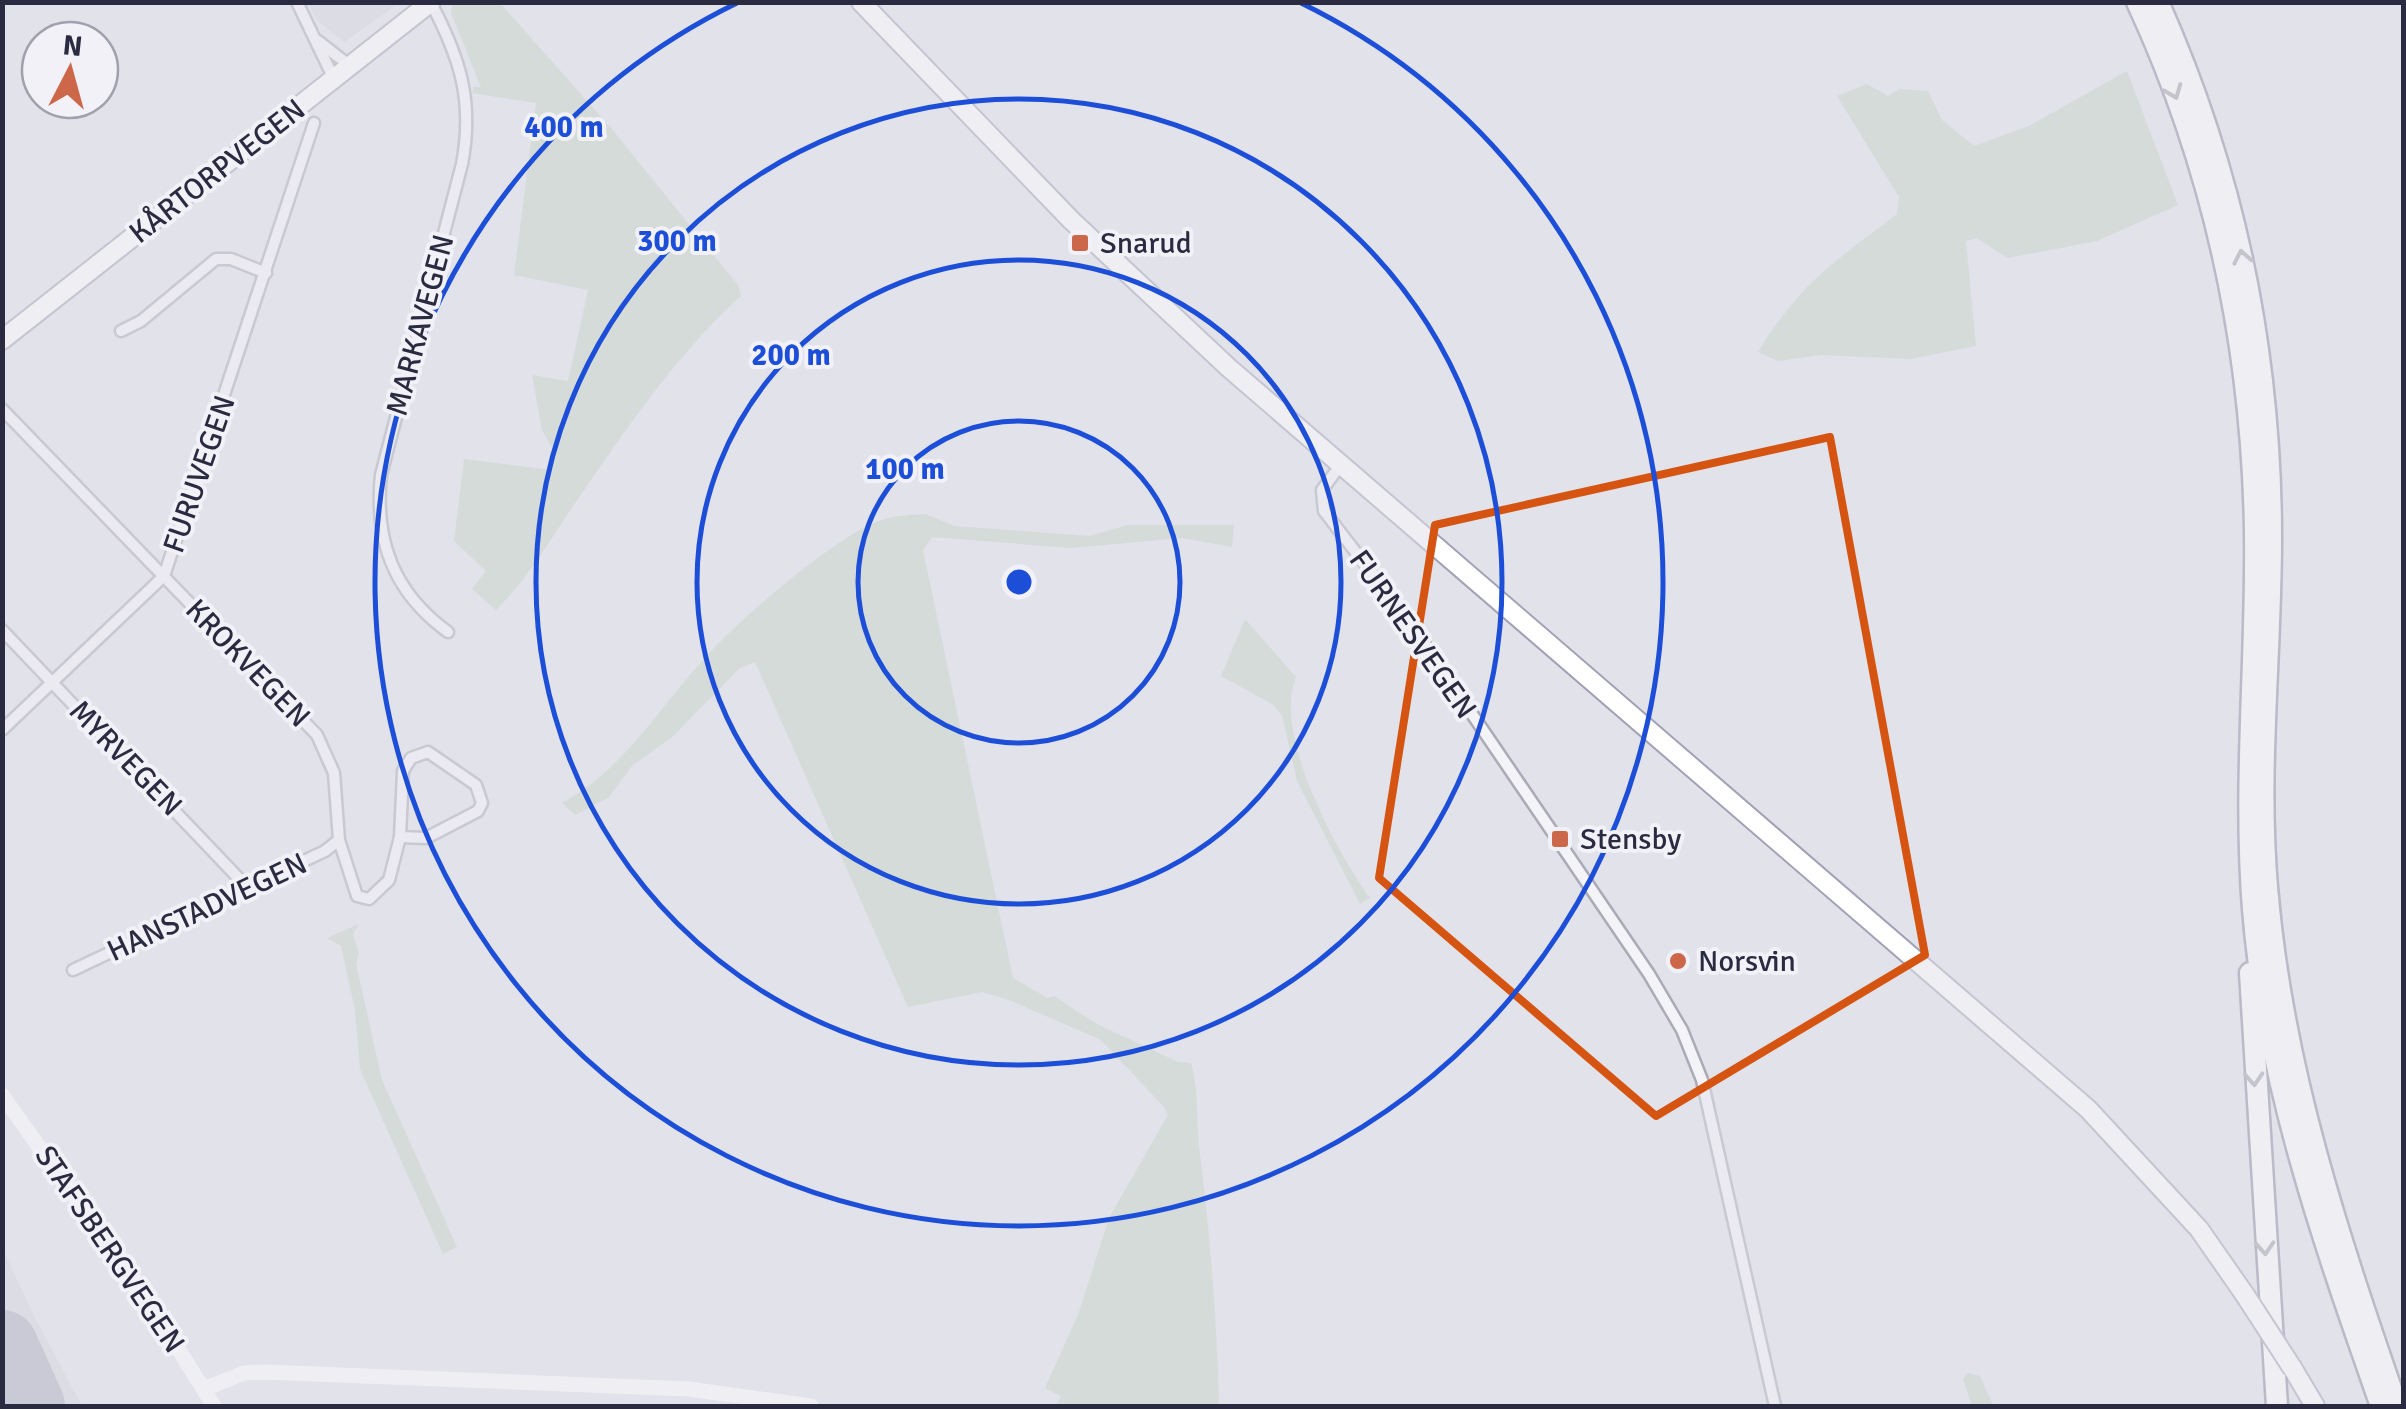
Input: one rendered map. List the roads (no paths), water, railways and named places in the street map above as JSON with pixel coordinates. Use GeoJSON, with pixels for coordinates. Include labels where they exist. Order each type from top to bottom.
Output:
{"type":"FeatureCollection","features":[{"type":"Feature","properties":{"kind":"highway"},"geometry":{"type":"LineString","coordinates":[[2137,2],[2181,110],[2210,201],[2232,295],[2246,390],[2255,534],[2248,775],[2253,911],[2250,1013],[2277,1406]]}},
{"type":"Feature","properties":{"kind":"highway"},"geometry":{"type":"LineString","coordinates":[[2158,2],[2223,180],[2240,243],[2259,355],[2271,534],[2264,842],[2284,1030],[2317,1170],[2397,1406]]}},
{"type":"Feature","properties":{"kind":"highway"},"geometry":{"type":"LineString","coordinates":[[2253,911],[2269,1033],[2290,1127],[2380,1406]]}},
{"type":"Feature","properties":{"kind":"main road"},"geometry":{"type":"LineString","coordinates":[[861,2],[1071,220],[1339,467],[2022,1048],[2146,1168],[2199,1230],[2314,1406]]}},
{"type":"Feature","properties":{"kind":"main road","name":"KÅRTORPVEGEN"},"geometry":{"type":"LineString","coordinates":[[2,340],[431,3]]}},
{"type":"Feature","properties":{"kind":"main road","name":"STAFSBERGVEGEN"},"geometry":{"type":"LineString","coordinates":[[2,1095],[141,1290],[214,1406]]}},
{"type":"Feature","properties":{"kind":"main road"},"geometry":{"type":"LineString","coordinates":[[204,1390],[244,1373],[264,1372],[689,1389],[812,1406]]}},
{"type":"Feature","properties":{"kind":"street"},"geometry":{"type":"LineString","coordinates":[[297,2],[334,79]]}},
{"type":"Feature","properties":{"kind":"street","name":"MARKAVEGEN"},"geometry":{"type":"LineString","coordinates":[[431,3],[464,72],[469,120],[462,164],[382,475],[378,518],[388,559],[404,588],[448,632]]}},
{"type":"Feature","properties":{"kind":"street"},"geometry":{"type":"LineString","coordinates":[[317,40],[338,52],[350,66]]}},
{"type":"Feature","properties":{"kind":"street","name":"FURUVEGEN"},"geometry":{"type":"LineString","coordinates":[[2,730],[164,576],[314,123]]}},
{"type":"Feature","properties":{"kind":"street"},"geometry":{"type":"LineString","coordinates":[[122,331],[141,321],[216,258],[231,259],[266,273]]}},
{"type":"Feature","properties":{"kind":"street","name":"KROKVEGEN"},"geometry":{"type":"LineString","coordinates":[[2,409],[325,746],[336,781],[339,840],[351,886],[365,899],[378,894],[389,880],[400,837],[403,772],[419,753],[442,758],[480,790],[478,811],[426,838],[400,837]]}},
{"type":"Feature","properties":{"kind":"street","name":"FURNESVEGEN"},"geometry":{"type":"LineString","coordinates":[[1339,467],[1322,490],[1324,511],[1408,620],[1649,974],[1682,1030],[1702,1080],[1776,1406]]}},
{"type":"Feature","properties":{"kind":"street","name":"MYRVEGEN"},"geometry":{"type":"LineString","coordinates":[[2,630],[248,887]]}},
{"type":"Feature","properties":{"kind":"street","name":"HANSTADVEGEN"},"geometry":{"type":"LineString","coordinates":[[73,970],[339,840]]}},
{"type":"Feature","properties":{"kind":"place","name":"Snarud"},"geometry":{"type":"Point","coordinates":[1080,243]}},
{"type":"Feature","properties":{"kind":"place","name":"Stensby"},"geometry":{"type":"Point","coordinates":[1560,839]}},
{"type":"Feature","properties":{"kind":"place","name":"Norsvin"},"geometry":{"type":"Point","coordinates":[1678,961]}}]}
